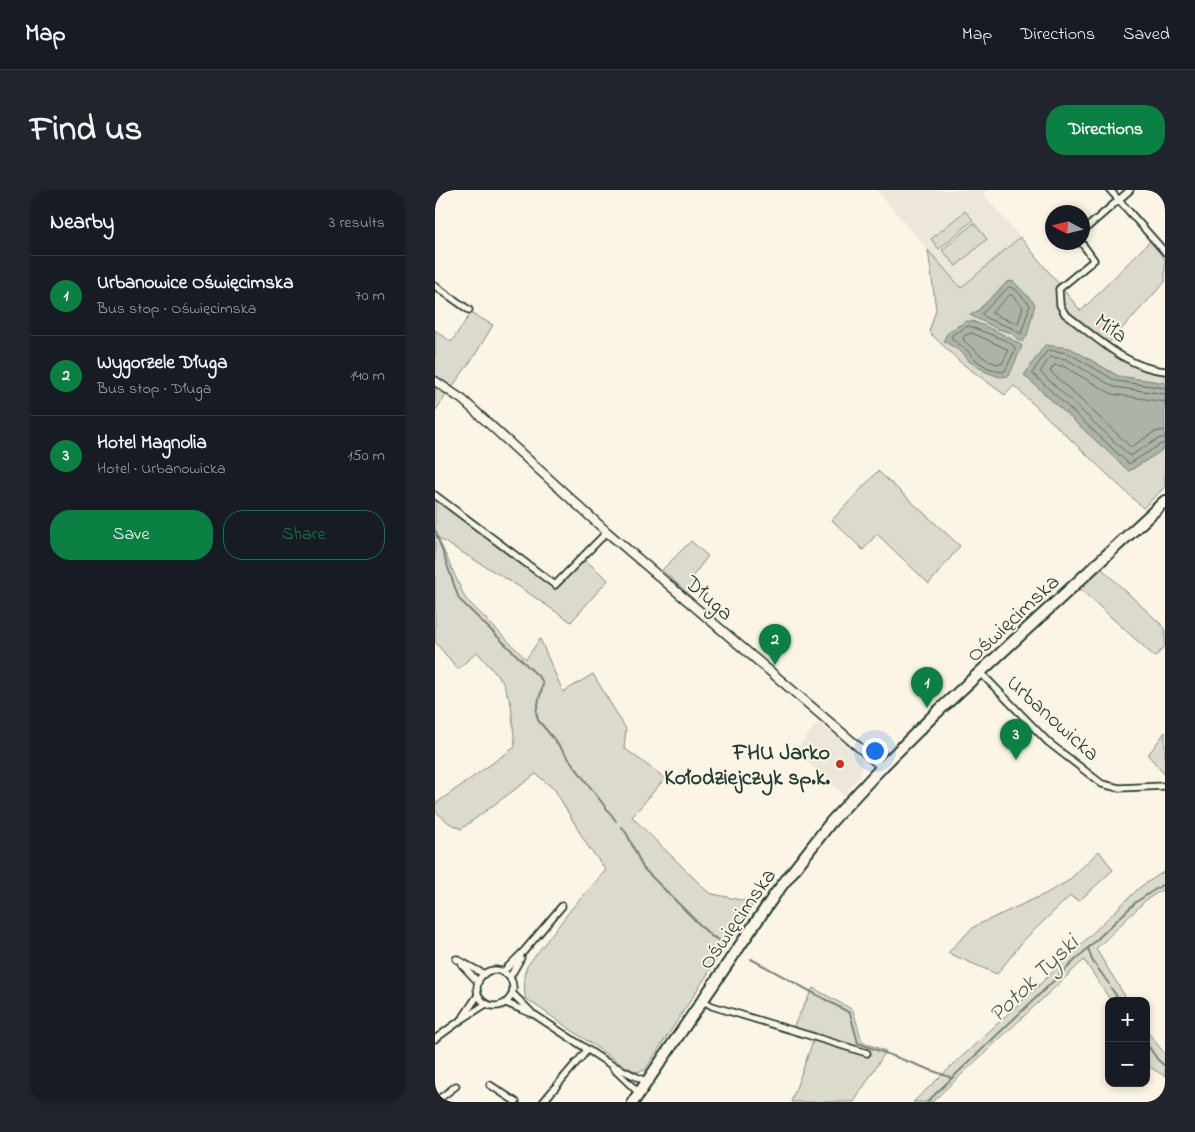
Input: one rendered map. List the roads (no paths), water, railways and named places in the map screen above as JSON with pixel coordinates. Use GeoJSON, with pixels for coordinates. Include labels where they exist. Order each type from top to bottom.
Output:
{"type":"FeatureCollection","features":[{"type":"Feature","properties":{"kind":"highway","name":"Oświęcimska"},"geometry":{"type":"LineString","coordinates":[[633,1102],[776,893],[815,842],[882,767],[934,715],[1165,501]]}},
{"type":"Feature","properties":{"kind":"street"},"geometry":{"type":"LineString","coordinates":[[1110,190],[1165,252]]}},
{"type":"Feature","properties":{"kind":"street"},"geometry":{"type":"LineString","coordinates":[[1090,225],[1130,190]]}},
{"type":"Feature","properties":{"kind":"street","name":"Miła"},"geometry":{"type":"LineString","coordinates":[[1087,250],[1094,260],[1059,290],[1060,305],[1065,314],[1125,358],[1141,367],[1165,371]]}},
{"type":"Feature","properties":{"kind":"street"},"geometry":{"type":"LineString","coordinates":[[435,286],[469,310]]}},
{"type":"Feature","properties":{"kind":"street","name":"Długa"},"geometry":{"type":"LineString","coordinates":[[435,381],[463,400],[607,532],[882,767]]}},
{"type":"Feature","properties":{"kind":"street"},"geometry":{"type":"LineString","coordinates":[[435,495],[555,585],[607,532]]}},
{"type":"Feature","properties":{"kind":"street","name":"Urbanowicka"},"geometry":{"type":"LineString","coordinates":[[980,672],[1048,742],[1102,784],[1119,788],[1165,786]]}},
{"type":"Feature","properties":{"kind":"street"},"geometry":{"type":"LineString","coordinates":[[503,972],[525,951],[562,906]]}},
{"type":"Feature","properties":{"kind":"street"},"geometry":{"type":"LineString","coordinates":[[510,977],[525,951]]}},
{"type":"Feature","properties":{"kind":"street"},"geometry":{"type":"LineString","coordinates":[[478,982],[458,961],[484,974]]}},
{"type":"Feature","properties":{"kind":"street"},"geometry":{"type":"LineString","coordinates":[[461,1020],[478,995],[478,982],[484,974],[491,970],[503,972],[510,977],[514,987],[513,994],[506,1003],[497,1007],[486,1004],[478,995]]}},
{"type":"Feature","properties":{"kind":"street"},"geometry":{"type":"LineString","coordinates":[[513,994],[535,1015],[587,1050],[608,1063],[647,1082]]}},
{"type":"Feature","properties":{"kind":"street","name":"Oświęcimska"},"geometry":{"type":"LineString","coordinates":[[703,1000],[712,1006],[867,1053]]}},
{"type":"Feature","properties":{"kind":"street"},"geometry":{"type":"LineString","coordinates":[[506,1003],[535,1015]]}},
{"type":"Feature","properties":{"kind":"street"},"geometry":{"type":"LineString","coordinates":[[435,1039],[486,1004]]}},
{"type":"Feature","properties":{"kind":"street"},"geometry":{"type":"LineString","coordinates":[[543,1102],[587,1050]]}},
{"type":"Feature","properties":{"kind":"street"},"geometry":{"type":"LineString","coordinates":[[608,1063],[639,1093]]}},
{"type":"Feature","properties":{"kind":"street"},"geometry":{"type":"LineString","coordinates":[[490,1085],[516,1102]]}},
{"type":"Feature","properties":{"kind":"street"},"geometry":{"type":"LineString","coordinates":[[435,1102],[457,1086]]}},
{"type":"Feature","properties":{"kind":"water"},"geometry":{"type":"Polygon","coordinates":[[[1013,281],[1035,304],[1027,336],[1023,341],[1019,341],[1010,332],[998,329],[970,315],[981,308],[1006,283],[1013,281]]]}},
{"type":"Feature","properties":{"kind":"water"},"geometry":{"type":"Polygon","coordinates":[[[966,321],[987,327],[1022,346],[1009,376],[1000,377],[986,372],[944,341],[947,333],[966,321]]]}},
{"type":"Feature","properties":{"kind":"water"},"geometry":{"type":"Polygon","coordinates":[[[1045,345],[1070,348],[1118,376],[1165,383],[1165,447],[1129,471],[1024,375],[1045,345]]]}},
{"type":"Feature","properties":{"kind":"waterway"},"geometry":{"type":"LineString","coordinates":[[435,530],[459,599],[541,679],[543,684],[536,712],[538,720],[616,821]]}},
{"type":"Feature","properties":{"kind":"waterway"},"geometry":{"type":"LineString","coordinates":[[622,827],[643,868],[711,936],[727,944]]}},
{"type":"Feature","properties":{"kind":"waterway","name":"Potok Tyski"},"geometry":{"type":"LineString","coordinates":[[927,1102],[1136,902],[1165,883]]}},
{"type":"Feature","properties":{"kind":"waterway"},"geometry":{"type":"LineString","coordinates":[[1088,948],[1092,960],[1109,984]]}},
{"type":"Feature","properties":{"kind":"waterway"},"geometry":{"type":"LineString","coordinates":[[751,959],[850,1013],[858,1043],[952,1078]]}},
{"type":"Feature","properties":{"kind":"waterway"},"geometry":{"type":"LineString","coordinates":[[1111,988],[1117,997]]}},
{"type":"Feature","properties":{"kind":"waterway"},"geometry":{"type":"LineString","coordinates":[[1150,1048],[1165,1066]]}},
{"type":"Feature","properties":{"kind":"place","name":"Wygorzele Długa"},"geometry":{"type":"Point","coordinates":[775,665]}},
{"type":"Feature","properties":{"kind":"place","name":"Urbanowice Oświęcimska"},"geometry":{"type":"Point","coordinates":[927,708]}},
{"type":"Feature","properties":{"kind":"place","name":"Hotel Magnolia"},"geometry":{"type":"Point","coordinates":[1016,760]}},
{"type":"Feature","properties":{"kind":"place","name":"FHU Jarko Kołodziejczyk sp.k."},"geometry":{"type":"Point","coordinates":[840,764]}}]}
